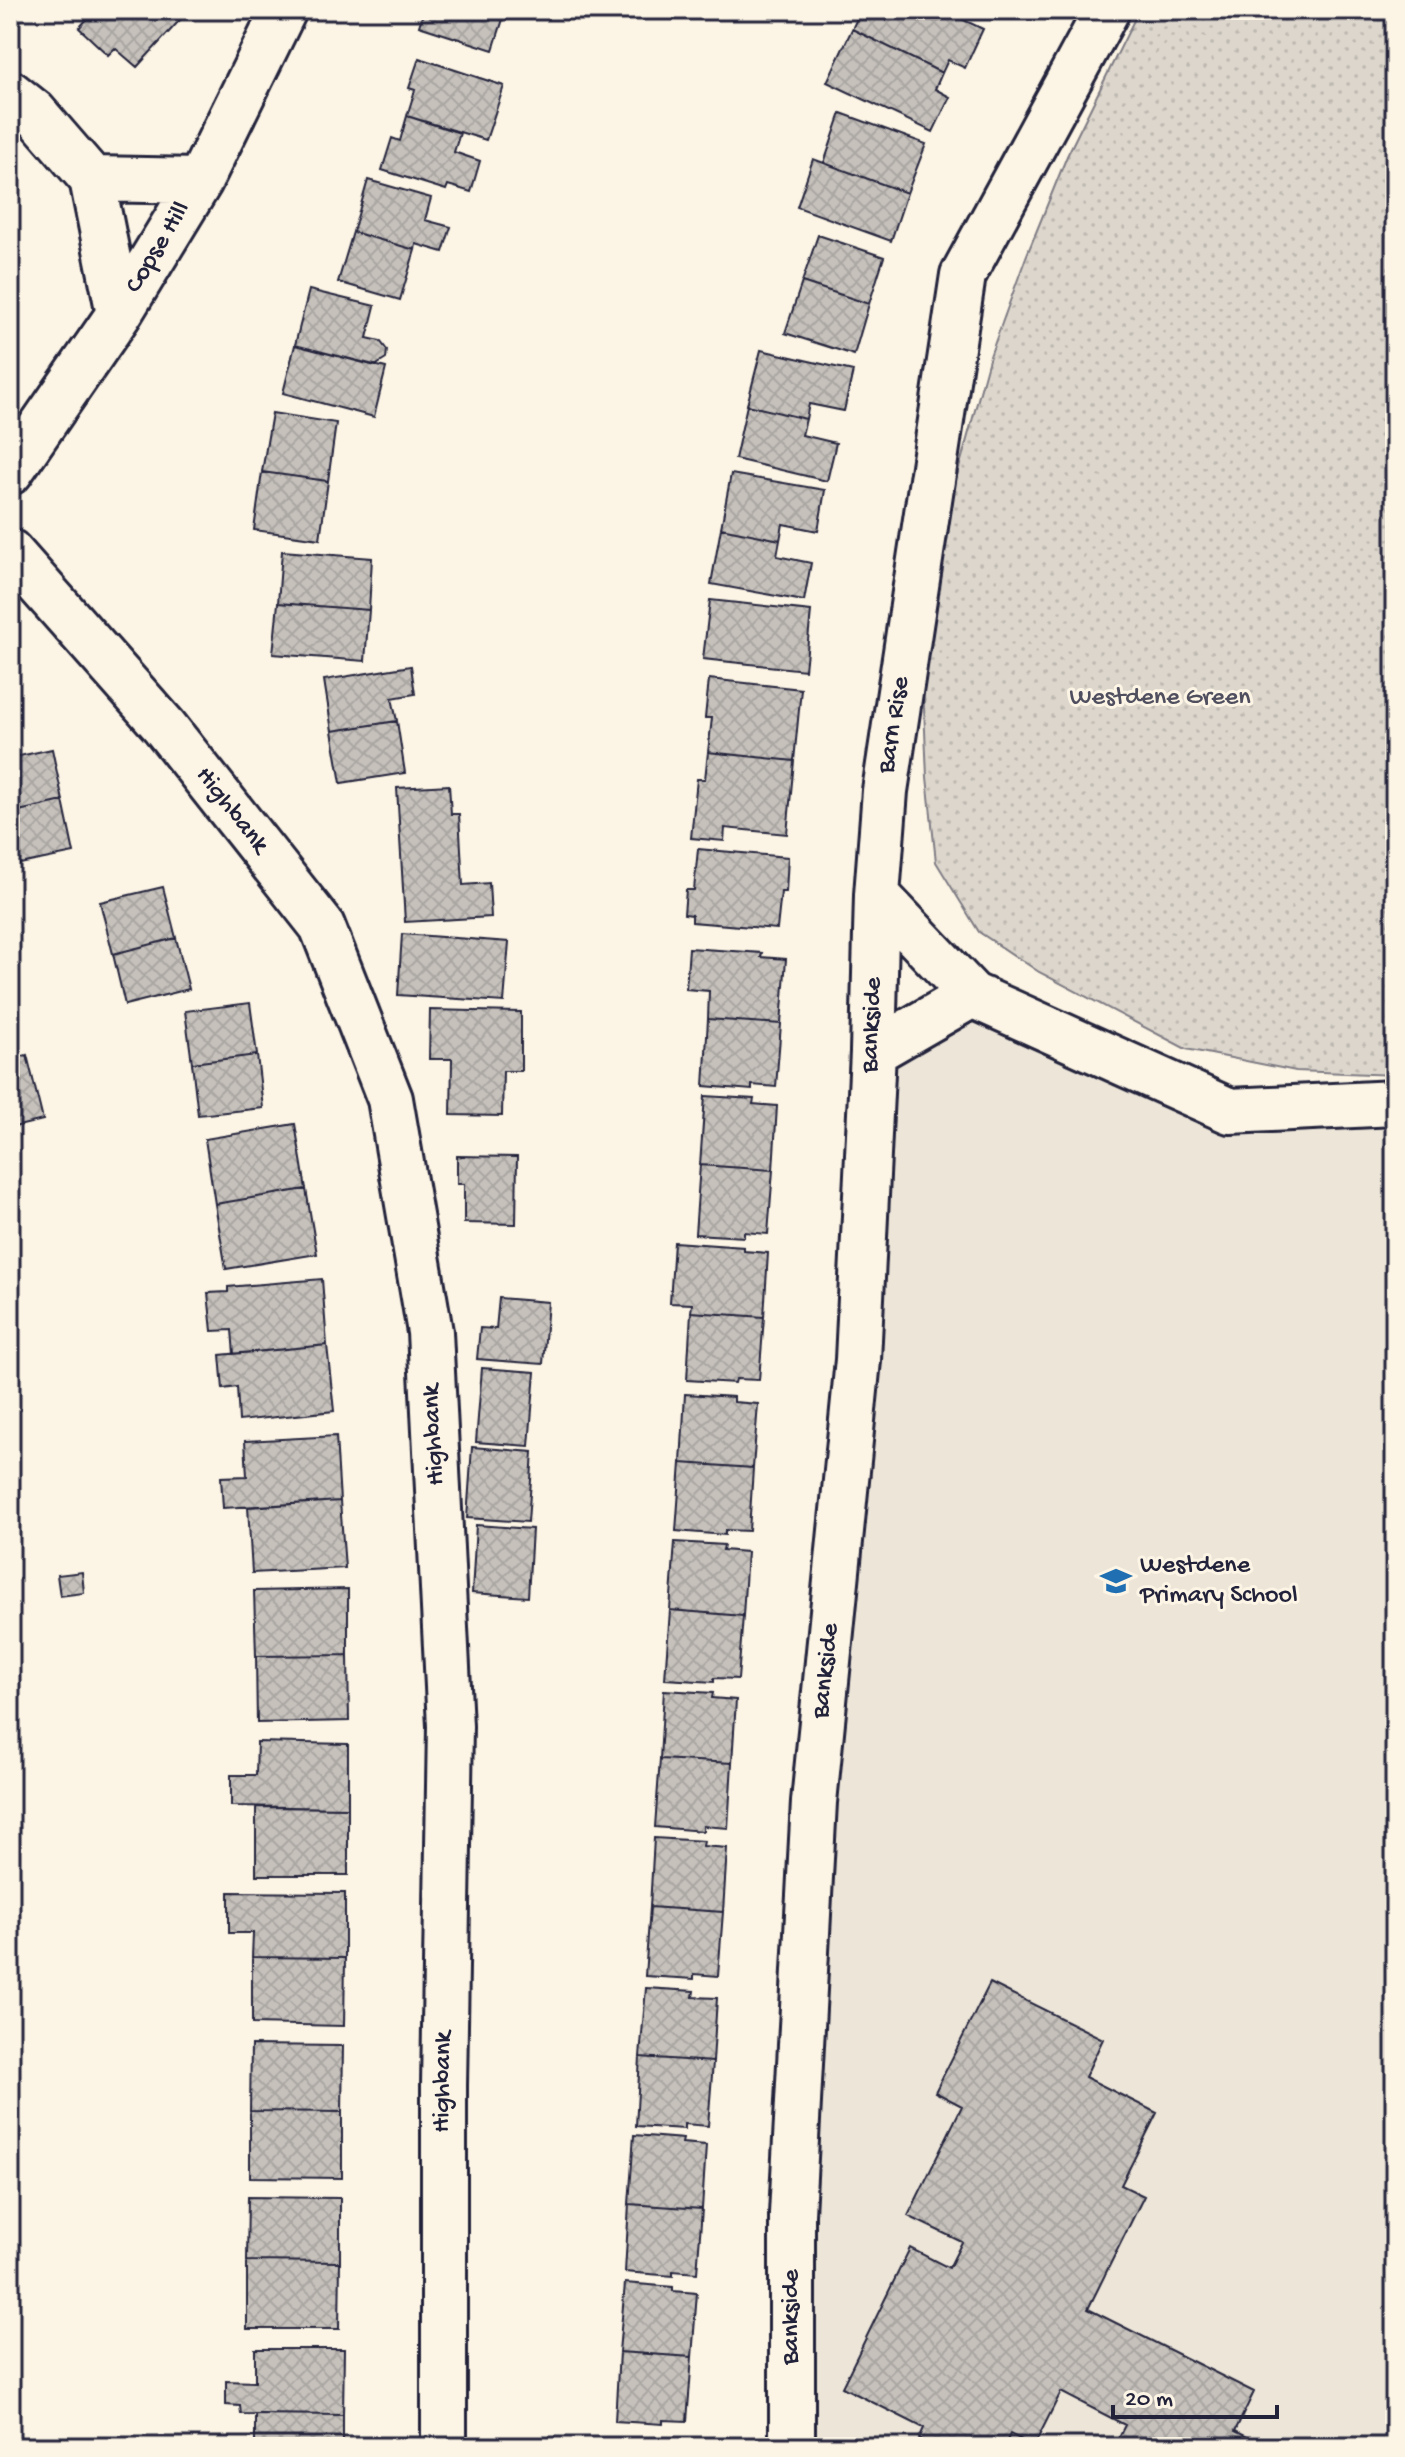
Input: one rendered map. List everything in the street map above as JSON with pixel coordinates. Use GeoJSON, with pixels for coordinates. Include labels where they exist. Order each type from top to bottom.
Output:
{"type":"FeatureCollection","features":[{"type":"Feature","properties":{"kind":"street","name":"Copse Hill"},"geometry":{"type":"LineString","coordinates":[[10,472],[119,314],[200,181],[284,10]]}},
{"type":"Feature","properties":{"kind":"street","name":"Barn Rise"},"geometry":{"type":"LineString","coordinates":[[877,895],[885,791],[963,275],[1107,10]]}},
{"type":"Feature","properties":{"kind":"street"},"geometry":{"type":"LineString","coordinates":[[10,93],[34,112],[92,179],[119,314]]}},
{"type":"Feature","properties":{"kind":"street"},"geometry":{"type":"LineString","coordinates":[[92,179],[200,181]]}},
{"type":"Feature","properties":{"kind":"street","name":"Highbank"},"geometry":{"type":"LineString","coordinates":[[10,552],[164,726],[322,926],[390,1099],[430,1332],[450,1726],[444,2086],[444,2447]]}},
{"type":"Feature","properties":{"kind":"street"},"geometry":{"type":"LineString","coordinates":[[877,895],[972,995],[1230,1111],[1395,1103]]}},
{"type":"Feature","properties":{"kind":"street","name":"Bankside"},"geometry":{"type":"LineString","coordinates":[[792,2447],[792,2214],[814,1802],[858,1360],[873,1052],[877,895]]}},
{"type":"Feature","properties":{"kind":"street"},"geometry":{"type":"LineString","coordinates":[[873,1052],[972,995]]}},
{"type":"Feature","properties":{"kind":"shaded area","name":"Westdene Primary School"},"geometry":{"type":"Polygon","coordinates":[[[972,995],[1230,1111],[1395,1103],[1395,2447],[792,2447],[873,1052],[972,995]]]}},
{"type":"Feature","properties":{"kind":"green space","name":"Westdene Green"},"geometry":{"type":"Polygon","coordinates":[[[1139,10],[1395,10],[1395,1075],[1296,1071],[1186,1049],[1039,972],[979,932],[936,862],[927,777],[923,684],[949,505],[989,359],[1026,257],[1067,156],[1139,10]]]}},
{"type":"Feature","properties":{"kind":"building"},"geometry":{"type":"Polygon","coordinates":[[[95,10],[189,10],[137,67],[115,48],[108,55],[79,28],[95,10]]]}},
{"type":"Feature","properties":{"kind":"building"},"geometry":{"type":"Polygon","coordinates":[[[424,10],[506,10],[493,50],[419,26],[424,10]]]}},
{"type":"Feature","properties":{"kind":"building"},"geometry":{"type":"Polygon","coordinates":[[[861,10],[943,10],[983,29],[965,68],[948,60],[942,73],[852,29],[861,10]]]}},
{"type":"Feature","properties":{"kind":"building"},"geometry":{"type":"Polygon","coordinates":[[[852,29],[942,73],[935,89],[950,97],[933,132],[827,82],[852,29]]]}},
{"type":"Feature","properties":{"kind":"building"},"geometry":{"type":"Polygon","coordinates":[[[419,58],[504,86],[486,140],[407,116],[415,90],[409,88],[419,58]]]}},
{"type":"Feature","properties":{"kind":"building"},"geometry":{"type":"Polygon","coordinates":[[[841,113],[926,144],[907,193],[824,163],[841,113]]]}},
{"type":"Feature","properties":{"kind":"building"},"geometry":{"type":"Polygon","coordinates":[[[407,116],[460,133],[454,152],[480,161],[471,192],[448,185],[446,190],[382,170],[392,138],[400,141],[407,116]]]}},
{"type":"Feature","properties":{"kind":"building"},"geometry":{"type":"Polygon","coordinates":[[[813,159],[907,193],[891,241],[797,207],[813,159]]]}},
{"type":"Feature","properties":{"kind":"building"},"geometry":{"type":"Polygon","coordinates":[[[368,180],[431,198],[425,220],[451,227],[443,252],[416,244],[415,250],[353,232],[368,180]]]}},
{"type":"Feature","properties":{"kind":"building"},"geometry":{"type":"Polygon","coordinates":[[[353,232],[415,250],[400,300],[338,282],[353,232]]]}},
{"type":"Feature","properties":{"kind":"building"},"geometry":{"type":"Polygon","coordinates":[[[818,235],[884,257],[869,304],[802,282],[818,235]]]}},
{"type":"Feature","properties":{"kind":"building"},"geometry":{"type":"Polygon","coordinates":[[[802,282],[869,304],[854,355],[785,333],[802,282]]]}},
{"type":"Feature","properties":{"kind":"building"},"geometry":{"type":"Polygon","coordinates":[[[309,290],[375,306],[367,338],[380,341],[387,350],[386,359],[375,366],[295,345],[309,290]]]}},
{"type":"Feature","properties":{"kind":"building"},"geometry":{"type":"Polygon","coordinates":[[[295,345],[386,368],[374,417],[283,393],[295,345]]]}},
{"type":"Feature","properties":{"kind":"building"},"geometry":{"type":"Polygon","coordinates":[[[761,350],[853,371],[844,411],[809,404],[806,419],[747,405],[761,350]]]}},
{"type":"Feature","properties":{"kind":"building"},"geometry":{"type":"Polygon","coordinates":[[[747,405],[806,419],[802,435],[836,443],[827,481],[735,459],[747,405]]]}},
{"type":"Feature","properties":{"kind":"building"},"geometry":{"type":"Polygon","coordinates":[[[272,413],[336,423],[328,481],[262,472],[272,413]]]}},
{"type":"Feature","properties":{"kind":"building"},"geometry":{"type":"Polygon","coordinates":[[[262,472],[328,481],[320,539],[254,530],[262,472]]]}},
{"type":"Feature","properties":{"kind":"building"},"geometry":{"type":"Polygon","coordinates":[[[731,474],[825,490],[818,531],[783,524],[780,540],[721,528],[731,474]]]}},
{"type":"Feature","properties":{"kind":"building"},"geometry":{"type":"Polygon","coordinates":[[[721,528],[780,540],[777,556],[811,563],[804,601],[711,584],[721,528]]]}},
{"type":"Feature","properties":{"kind":"building"},"geometry":{"type":"Polygon","coordinates":[[[282,551],[372,558],[369,610],[278,603],[282,551]]]}},
{"type":"Feature","properties":{"kind":"building"},"geometry":{"type":"Polygon","coordinates":[[[710,600],[811,611],[805,670],[703,659],[710,600]]]}},
{"type":"Feature","properties":{"kind":"building"},"geometry":{"type":"Polygon","coordinates":[[[278,603],[369,610],[365,661],[273,654],[278,603]]]}},
{"type":"Feature","properties":{"kind":"building"},"geometry":{"type":"Polygon","coordinates":[[[411,666],[415,694],[392,698],[397,721],[332,731],[324,680],[411,666]]]}},
{"type":"Feature","properties":{"kind":"building"},"geometry":{"type":"Polygon","coordinates":[[[709,679],[801,689],[794,761],[708,752],[712,718],[705,718],[709,679]]]}},
{"type":"Feature","properties":{"kind":"building"},"geometry":{"type":"Polygon","coordinates":[[[397,721],[405,773],[341,783],[332,731],[397,721]]]}},
{"type":"Feature","properties":{"kind":"building"},"geometry":{"type":"Polygon","coordinates":[[[52,749],[63,801],[10,813],[10,758],[52,749]]]}},
{"type":"Feature","properties":{"kind":"building"},"geometry":{"type":"Polygon","coordinates":[[[708,752],[794,761],[787,834],[725,828],[724,841],[691,838],[697,779],[705,779],[708,752]]]}},
{"type":"Feature","properties":{"kind":"building"},"geometry":{"type":"Polygon","coordinates":[[[449,785],[451,814],[459,814],[463,885],[489,883],[491,917],[405,922],[397,788],[449,785]]]}},
{"type":"Feature","properties":{"kind":"building"},"geometry":{"type":"Polygon","coordinates":[[[63,801],[74,853],[10,866],[10,813],[63,801]]]}},
{"type":"Feature","properties":{"kind":"building"},"geometry":{"type":"Polygon","coordinates":[[[698,849],[788,857],[786,892],[781,892],[777,929],[692,922],[692,915],[684,914],[686,890],[694,890],[698,849]]]}},
{"type":"Feature","properties":{"kind":"building"},"geometry":{"type":"Polygon","coordinates":[[[163,887],[176,938],[113,954],[100,902],[163,887]]]}},
{"type":"Feature","properties":{"kind":"building"},"geometry":{"type":"Polygon","coordinates":[[[402,934],[509,942],[504,1002],[398,995],[402,934]]]}},
{"type":"Feature","properties":{"kind":"building"},"geometry":{"type":"Polygon","coordinates":[[[176,938],[189,989],[125,1005],[113,954],[176,938]]]}},
{"type":"Feature","properties":{"kind":"building"},"geometry":{"type":"Polygon","coordinates":[[[689,948],[762,953],[761,957],[786,959],[781,1024],[708,1019],[709,991],[686,989],[689,948]]]}},
{"type":"Feature","properties":{"kind":"building"},"geometry":{"type":"Polygon","coordinates":[[[250,1003],[257,1055],[192,1063],[185,1011],[250,1003]]]}},
{"type":"Feature","properties":{"kind":"building"},"geometry":{"type":"Polygon","coordinates":[[[430,1010],[521,1012],[521,1071],[503,1071],[502,1116],[451,1115],[452,1059],[429,1059],[430,1010]]]}},
{"type":"Feature","properties":{"kind":"building"},"geometry":{"type":"Polygon","coordinates":[[[708,1019],[781,1024],[776,1087],[752,1085],[752,1090],[704,1086],[708,1019]]]}},
{"type":"Feature","properties":{"kind":"building"},"geometry":{"type":"Polygon","coordinates":[[[27,1055],[43,1120],[10,1128],[10,1059],[27,1055]]]}},
{"type":"Feature","properties":{"kind":"building"},"geometry":{"type":"Polygon","coordinates":[[[257,1055],[263,1108],[198,1115],[192,1063],[257,1055]]]}},
{"type":"Feature","properties":{"kind":"building"},"geometry":{"type":"Polygon","coordinates":[[[705,1096],[754,1099],[753,1104],[777,1106],[773,1170],[700,1165],[705,1096]]]}},
{"type":"Feature","properties":{"kind":"building"},"geometry":{"type":"Polygon","coordinates":[[[295,1124],[306,1189],[215,1204],[205,1139],[295,1124]]]}},
{"type":"Feature","properties":{"kind":"building"},"geometry":{"type":"Polygon","coordinates":[[[457,1156],[517,1157],[516,1224],[464,1223],[464,1184],[457,1184],[457,1156]]]}},
{"type":"Feature","properties":{"kind":"building"},"geometry":{"type":"Polygon","coordinates":[[[700,1165],[773,1170],[768,1234],[744,1232],[744,1237],[695,1234],[700,1165]]]}},
{"type":"Feature","properties":{"kind":"building"},"geometry":{"type":"Polygon","coordinates":[[[306,1189],[317,1254],[226,1269],[215,1204],[306,1189]]]}},
{"type":"Feature","properties":{"kind":"building"},"geometry":{"type":"Polygon","coordinates":[[[674,1242],[744,1247],[744,1251],[768,1253],[764,1317],[691,1312],[692,1304],[670,1303],[674,1242]]]}},
{"type":"Feature","properties":{"kind":"building"},"geometry":{"type":"Polygon","coordinates":[[[322,1279],[327,1345],[234,1354],[232,1330],[212,1331],[208,1293],[228,1292],[228,1287],[322,1279]]]}},
{"type":"Feature","properties":{"kind":"building"},"geometry":{"type":"Polygon","coordinates":[[[499,1298],[548,1302],[543,1364],[477,1359],[480,1328],[496,1329],[499,1298]]]}},
{"type":"Feature","properties":{"kind":"building"},"geometry":{"type":"Polygon","coordinates":[[[691,1312],[764,1317],[759,1380],[736,1379],[735,1383],[687,1380],[691,1312]]]}},
{"type":"Feature","properties":{"kind":"building"},"geometry":{"type":"Polygon","coordinates":[[[327,1345],[334,1411],[239,1421],[237,1387],[223,1389],[220,1355],[327,1345]]]}},
{"type":"Feature","properties":{"kind":"building"},"geometry":{"type":"Polygon","coordinates":[[[482,1368],[535,1372],[529,1446],[476,1442],[482,1368]]]}},
{"type":"Feature","properties":{"kind":"building"},"geometry":{"type":"Polygon","coordinates":[[[685,1394],[734,1397],[734,1402],[758,1404],[753,1468],[681,1463],[685,1394]]]}},
{"type":"Feature","properties":{"kind":"building"},"geometry":{"type":"Polygon","coordinates":[[[336,1436],[340,1501],[223,1508],[221,1477],[247,1476],[245,1441],[336,1436]]]}},
{"type":"Feature","properties":{"kind":"building"},"geometry":{"type":"Polygon","coordinates":[[[472,1447],[533,1452],[528,1522],[467,1518],[472,1447]]]}},
{"type":"Feature","properties":{"kind":"building"},"geometry":{"type":"Polygon","coordinates":[[[681,1463],[753,1468],[749,1531],[725,1530],[725,1535],[676,1531],[681,1463]]]}},
{"type":"Feature","properties":{"kind":"building"},"geometry":{"type":"Polygon","coordinates":[[[340,1501],[345,1568],[252,1573],[248,1507],[340,1501]]]}},
{"type":"Feature","properties":{"kind":"building"},"geometry":{"type":"Polygon","coordinates":[[[476,1525],[532,1529],[528,1597],[472,1593],[476,1525]]]}},
{"type":"Feature","properties":{"kind":"building"},"geometry":{"type":"Polygon","coordinates":[[[675,1542],[724,1545],[723,1550],[747,1552],[743,1616],[670,1610],[675,1542]]]}},
{"type":"Feature","properties":{"kind":"building"},"geometry":{"type":"Polygon","coordinates":[[[82,1572],[84,1593],[60,1596],[57,1575],[82,1572]]]}},
{"type":"Feature","properties":{"kind":"building"},"geometry":{"type":"Polygon","coordinates":[[[348,1589],[348,1655],[256,1656],[254,1591],[348,1589]]]}},
{"type":"Feature","properties":{"kind":"building"},"geometry":{"type":"Polygon","coordinates":[[[670,1610],[743,1616],[738,1679],[714,1678],[714,1682],[665,1679],[670,1610]]]}},
{"type":"Feature","properties":{"kind":"building"},"geometry":{"type":"Polygon","coordinates":[[[348,1655],[349,1721],[257,1723],[256,1656],[348,1655]]]}},
{"type":"Feature","properties":{"kind":"building"},"geometry":{"type":"Polygon","coordinates":[[[664,1690],[713,1693],[712,1698],[736,1700],[732,1763],[660,1759],[664,1690]]]}},
{"type":"Feature","properties":{"kind":"building"},"geometry":{"type":"Polygon","coordinates":[[[257,1742],[348,1744],[348,1808],[231,1806],[231,1775],[256,1775],[257,1742]]]}},
{"type":"Feature","properties":{"kind":"building"},"geometry":{"type":"Polygon","coordinates":[[[660,1759],[732,1763],[728,1828],[703,1826],[703,1831],[655,1827],[660,1759]]]}},
{"type":"Feature","properties":{"kind":"building"},"geometry":{"type":"Polygon","coordinates":[[[256,1807],[348,1808],[348,1875],[256,1875],[256,1807]]]}},
{"type":"Feature","properties":{"kind":"building"},"geometry":{"type":"Polygon","coordinates":[[[654,1838],[704,1841],[703,1846],[727,1848],[723,1912],[650,1907],[654,1838]]]}},
{"type":"Feature","properties":{"kind":"building"},"geometry":{"type":"Polygon","coordinates":[[[229,1892],[345,1893],[345,1958],[252,1957],[253,1933],[229,1933],[229,1892]]]}},
{"type":"Feature","properties":{"kind":"building"},"geometry":{"type":"Polygon","coordinates":[[[650,1907],[723,1912],[718,1976],[694,1974],[694,1979],[645,1976],[650,1907]]]}},
{"type":"Feature","properties":{"kind":"building"},"geometry":{"type":"Polygon","coordinates":[[[252,1957],[345,1958],[344,2026],[252,2024],[252,1957]]]}},
{"type":"Feature","properties":{"kind":"building"},"geometry":{"type":"Polygon","coordinates":[[[990,1983],[1103,2039],[1085,2077],[1157,2113],[1121,2185],[1144,2196],[1088,2309],[1254,2392],[1235,2431],[1268,2447],[1114,2447],[1125,2425],[1061,2392],[1034,2446],[1010,2434],[1004,2447],[935,2447],[919,2439],[924,2428],[842,2387],[910,2248],[949,2268],[962,2242],[908,2216],[962,2106],[935,2092],[990,1983]]]}},
{"type":"Feature","properties":{"kind":"building"},"geometry":{"type":"Polygon","coordinates":[[[646,1988],[694,1991],[693,1997],[717,1998],[713,2062],[640,2057],[646,1988]]]}},
{"type":"Feature","properties":{"kind":"building"},"geometry":{"type":"Polygon","coordinates":[[[251,2045],[343,2046],[342,2112],[250,2111],[251,2045]]]}},
{"type":"Feature","properties":{"kind":"building"},"geometry":{"type":"Polygon","coordinates":[[[640,2057],[713,2062],[708,2126],[684,2124],[684,2129],[636,2126],[640,2057]]]}},
{"type":"Feature","properties":{"kind":"building"},"geometry":{"type":"Polygon","coordinates":[[[250,2111],[342,2112],[342,2178],[250,2177],[250,2111]]]}},
{"type":"Feature","properties":{"kind":"building"},"geometry":{"type":"Polygon","coordinates":[[[634,2135],[683,2139],[682,2143],[706,2145],[702,2209],[629,2204],[634,2135]]]}},
{"type":"Feature","properties":{"kind":"building"},"geometry":{"type":"Polygon","coordinates":[[[248,2197],[340,2198],[340,2262],[247,2261],[248,2197]]]}},
{"type":"Feature","properties":{"kind":"building"},"geometry":{"type":"Polygon","coordinates":[[[629,2204],[702,2209],[697,2273],[673,2271],[673,2276],[625,2272],[629,2204]]]}},
{"type":"Feature","properties":{"kind":"building"},"geometry":{"type":"Polygon","coordinates":[[[247,2261],[340,2262],[339,2329],[247,2329],[247,2261]]]}},
{"type":"Feature","properties":{"kind":"building"},"geometry":{"type":"Polygon","coordinates":[[[625,2283],[673,2287],[673,2291],[697,2293],[692,2357],[619,2352],[625,2283]]]}},
{"type":"Feature","properties":{"kind":"building"},"geometry":{"type":"Polygon","coordinates":[[[255,2349],[344,2349],[343,2415],[241,2414],[240,2406],[226,2405],[226,2381],[255,2382],[255,2349]]]}},
{"type":"Feature","properties":{"kind":"building"},"geometry":{"type":"Polygon","coordinates":[[[619,2352],[692,2357],[687,2421],[663,2420],[663,2424],[615,2421],[619,2352]]]}},
{"type":"Feature","properties":{"kind":"building"},"geometry":{"type":"Polygon","coordinates":[[[255,2414],[343,2415],[343,2447],[255,2447],[255,2414]]]}},
{"type":"Feature","properties":{"kind":"building"},"geometry":{"type":"Polygon","coordinates":[[[688,2439],[688,2447],[599,2447],[599,2442],[688,2439]]]}},
{"type":"Feature","properties":{"kind":"place","name":"Westdene Primary School"},"geometry":{"type":"Point","coordinates":[1116,1581]}}]}
